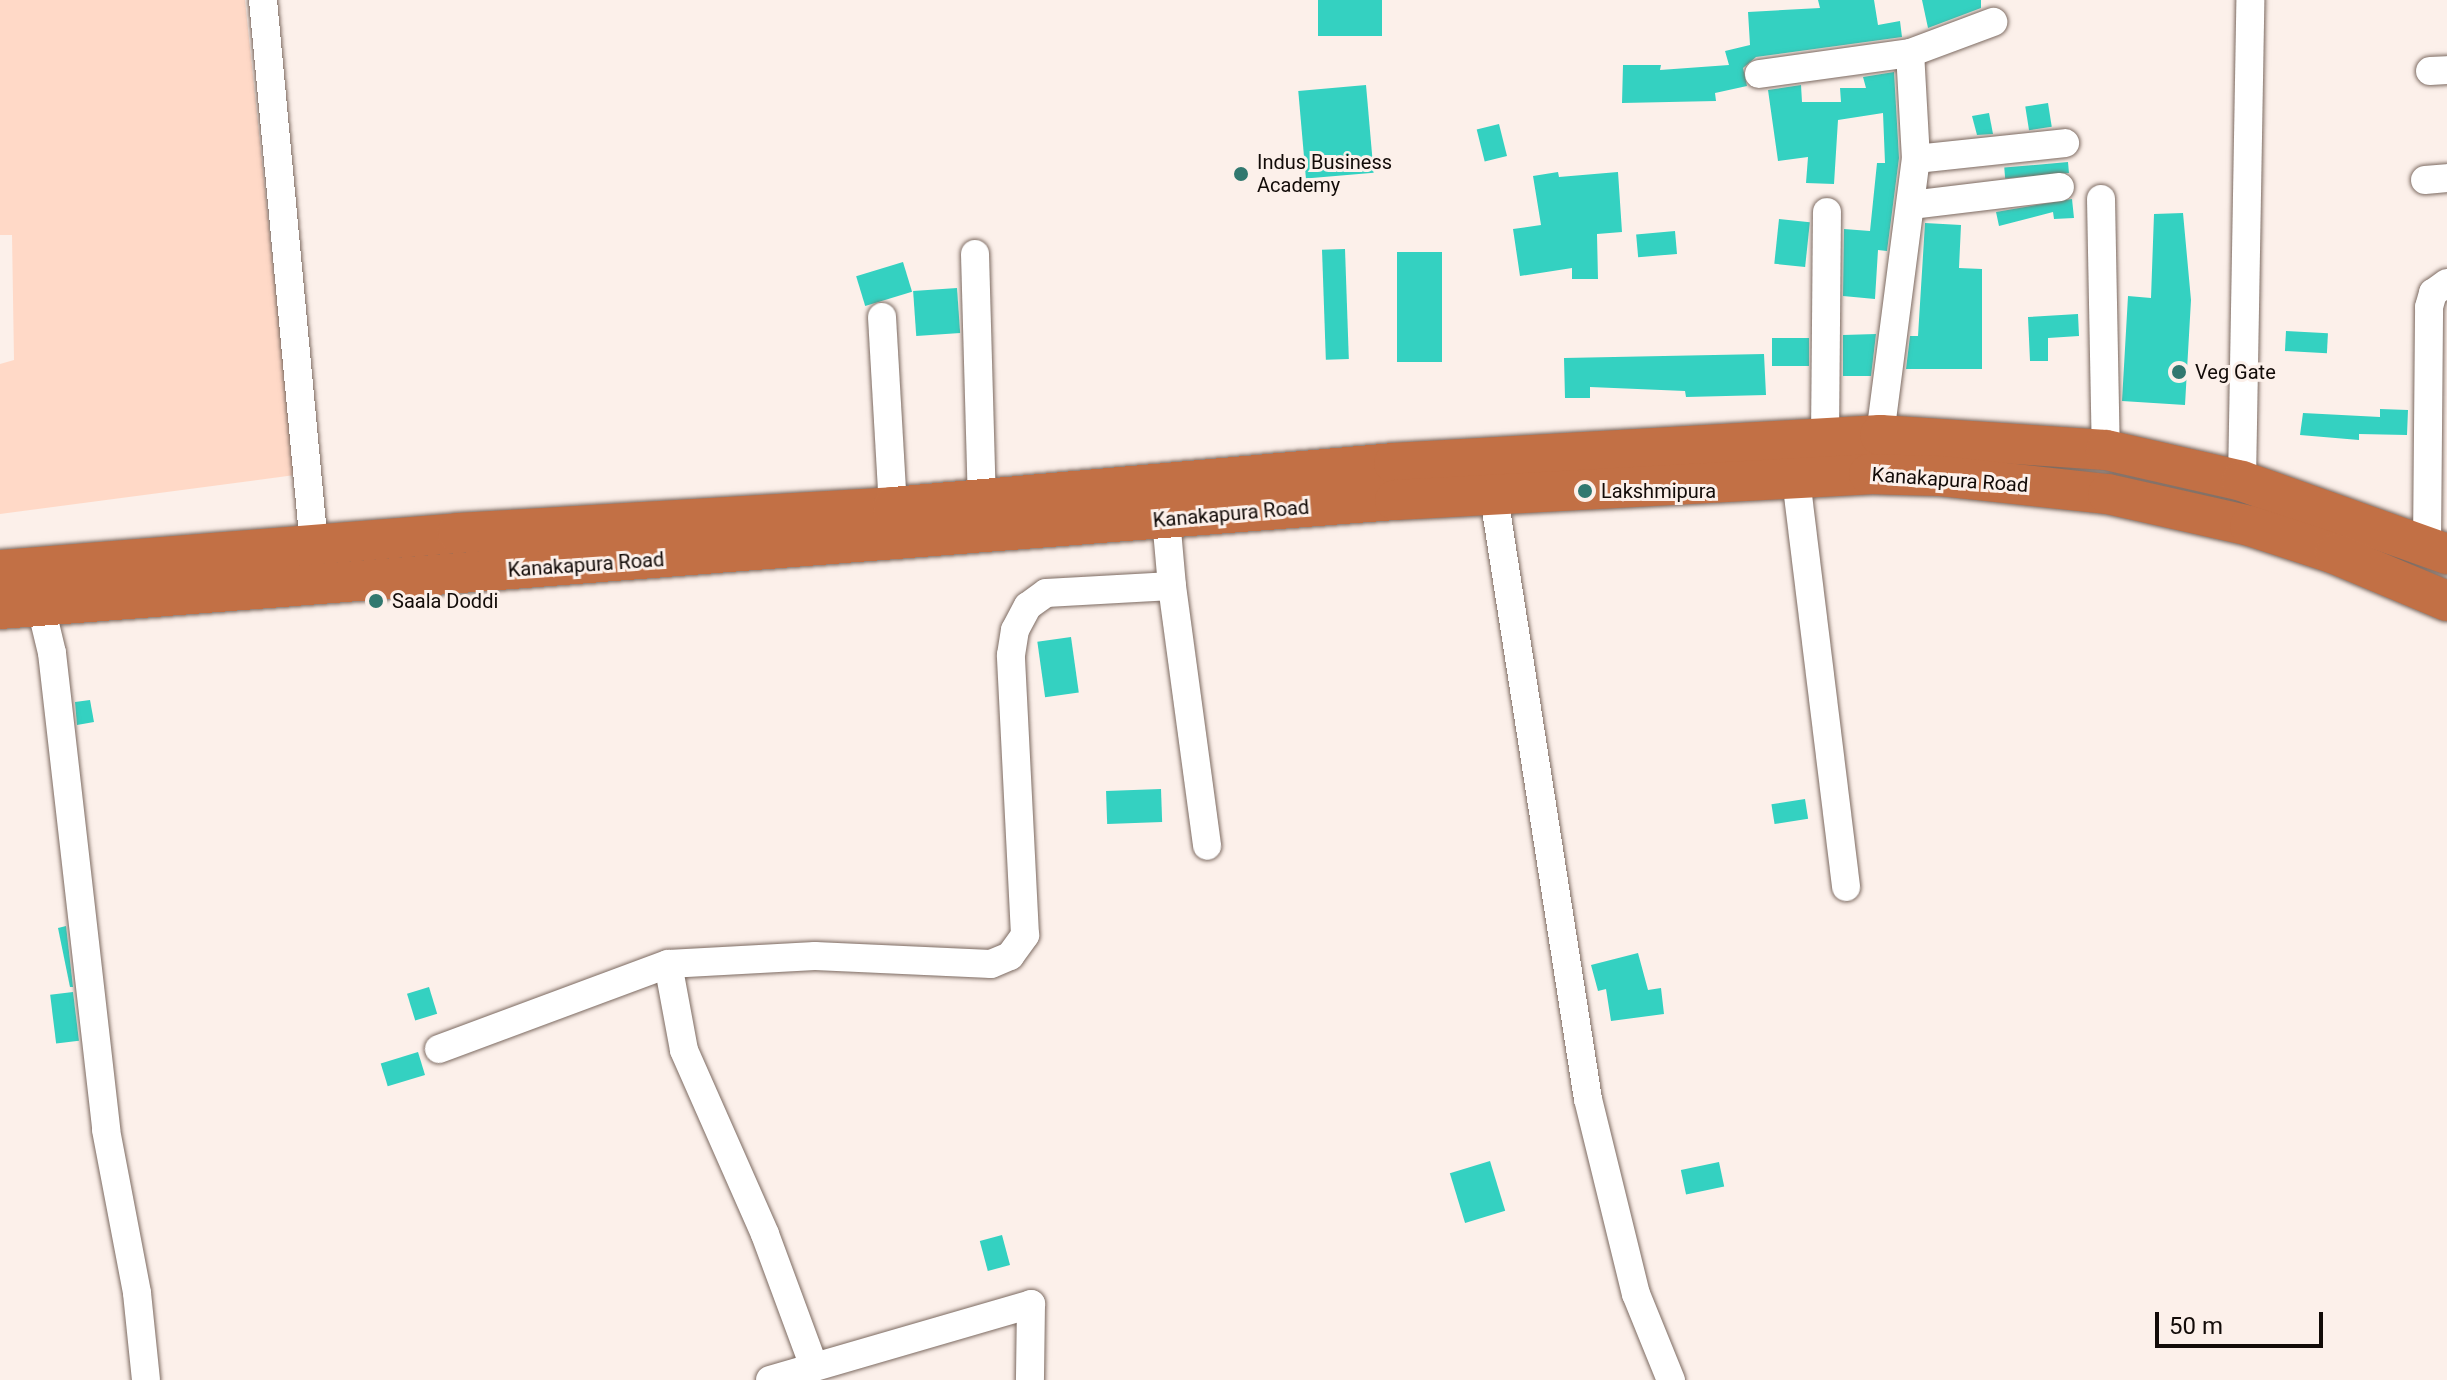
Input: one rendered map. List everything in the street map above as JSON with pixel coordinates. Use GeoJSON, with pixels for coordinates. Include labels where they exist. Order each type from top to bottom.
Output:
{"type":"FeatureCollection","features":[{"type":"Feature","properties":{"kind":"highway","name":"Kanakapura Road"},"geometry":{"type":"LineString","coordinates":[[0,609],[1074,509],[1394,463],[1880,435],[2106,450],[2242,481],[2437,550]]}},
{"type":"Feature","properties":{"kind":"highway","name":"Kanakapura Road"},"geometry":{"type":"LineString","coordinates":[[0,570],[982,499],[1166,519],[1796,479],[1941,476],[2108,494],[2250,526],[2335,554],[2447,601]]}},
{"type":"Feature","properties":{"kind":"street"},"geometry":{"type":"LineString","coordinates":[[263,0],[314,546]]}},
{"type":"Feature","properties":{"kind":"street"},"geometry":{"type":"LineString","coordinates":[[2242,481],[2250,0]]}},
{"type":"Feature","properties":{"kind":"street"},"geometry":{"type":"LineString","coordinates":[[1759,74],[1910,53],[1993,22]]}},
{"type":"Feature","properties":{"kind":"street"},"geometry":{"type":"LineString","coordinates":[[1880,435],[1916,159],[1910,53]]}},
{"type":"Feature","properties":{"kind":"street"},"geometry":{"type":"LineString","coordinates":[[1916,159],[2065,143]]}},
{"type":"Feature","properties":{"kind":"street"},"geometry":{"type":"LineString","coordinates":[[1911,205],[2060,187]]}},
{"type":"Feature","properties":{"kind":"street"},"geometry":{"type":"LineString","coordinates":[[2101,199],[2106,450]]}},
{"type":"Feature","properties":{"kind":"street"},"geometry":{"type":"LineString","coordinates":[[1825,438],[1827,212]]}},
{"type":"Feature","properties":{"kind":"street"},"geometry":{"type":"LineString","coordinates":[[975,254],[982,499]]}},
{"type":"Feature","properties":{"kind":"street"},"geometry":{"type":"LineString","coordinates":[[2437,550],[2429,307],[2433,293],[2447,283]]}},
{"type":"Feature","properties":{"kind":"street"},"geometry":{"type":"LineString","coordinates":[[882,317],[893,507]]}},
{"type":"Feature","properties":{"kind":"street"},"geometry":{"type":"LineString","coordinates":[[1796,479],[1846,887]]}},
{"type":"Feature","properties":{"kind":"street"},"geometry":{"type":"LineString","coordinates":[[1494,497],[1588,1099],[1636,1294],[1671,1380]]}},
{"type":"Feature","properties":{"kind":"street"},"geometry":{"type":"LineString","coordinates":[[1166,519],[1207,846]]}},
{"type":"Feature","properties":{"kind":"street"},"geometry":{"type":"LineString","coordinates":[[439,1049],[668,964],[815,956],[991,964],[1010,956],[1025,935],[1011,655],[1015,630],[1028,606],[1046,593],[1172,586]]}},
{"type":"Feature","properties":{"kind":"street"},"geometry":{"type":"LineString","coordinates":[[40,603],[52,653],[106,1130],[137,1293],[146,1380]]}},
{"type":"Feature","properties":{"kind":"street"},"geometry":{"type":"LineString","coordinates":[[668,964],[684,1050],[765,1234],[813,1364]]}},
{"type":"Feature","properties":{"kind":"street"},"geometry":{"type":"LineString","coordinates":[[770,1380],[813,1364],[1031,1304],[1030,1380]]}},
{"type":"Feature","properties":{"kind":"shaded area"},"geometry":{"type":"Polygon","coordinates":[[[0,0],[245,0],[295,475],[0,514],[0,364],[14,360],[12,235],[0,235],[0,0]]]}},
{"type":"Feature","properties":{"kind":"building"},"geometry":{"type":"Polygon","coordinates":[[[1318,0],[1382,0],[1382,36],[1318,36],[1318,0]]]}},
{"type":"Feature","properties":{"kind":"building"},"geometry":{"type":"Polygon","coordinates":[[[1818,0],[1874,0],[1878,25],[1900,21],[1902,37],[1756,57],[1743,68],[1747,86],[1715,93],[1716,101],[1622,103],[1623,65],[1661,65],[1660,70],[1729,65],[1725,51],[1750,45],[1748,12],[1820,8],[1818,0]]]}},
{"type":"Feature","properties":{"kind":"building"},"geometry":{"type":"Polygon","coordinates":[[[1922,0],[1981,0],[1981,8],[1928,28],[1922,0]]]}},
{"type":"Feature","properties":{"kind":"building"},"geometry":{"type":"Polygon","coordinates":[[[1894,72],[1899,158],[1887,251],[1878,250],[1875,299],[1843,296],[1844,229],[1870,231],[1877,163],[1885,163],[1883,113],[1838,120],[1834,184],[1806,183],[1808,157],[1778,161],[1768,90],[1801,85],[1802,102],[1841,102],[1840,88],[1866,88],[1863,77],[1894,72]]]}},
{"type":"Feature","properties":{"kind":"building"},"geometry":{"type":"Polygon","coordinates":[[[1366,85],[1374,173],[1306,179],[1298,91],[1366,85]]]}},
{"type":"Feature","properties":{"kind":"building"},"geometry":{"type":"Polygon","coordinates":[[[2048,103],[2052,127],[2029,130],[2025,107],[2048,103]]]}},
{"type":"Feature","properties":{"kind":"building"},"geometry":{"type":"Polygon","coordinates":[[[1989,113],[1993,134],[1977,135],[1972,116],[1989,113]]]}},
{"type":"Feature","properties":{"kind":"building"},"geometry":{"type":"Polygon","coordinates":[[[1499,124],[1507,156],[1485,162],[1477,130],[1499,124]]]}},
{"type":"Feature","properties":{"kind":"building"},"geometry":{"type":"Polygon","coordinates":[[[2068,162],[2069,173],[2005,179],[2004,168],[2068,162]]]}},
{"type":"Feature","properties":{"kind":"building"},"geometry":{"type":"Polygon","coordinates":[[[1558,172],[1559,177],[1618,172],[1622,232],[1597,234],[1598,279],[1572,279],[1572,268],[1520,276],[1513,229],[1541,225],[1533,176],[1558,172]]]}},
{"type":"Feature","properties":{"kind":"building"},"geometry":{"type":"Polygon","coordinates":[[[2072,199],[2074,218],[2054,219],[2053,212],[1999,226],[1996,212],[2072,199]]]}},
{"type":"Feature","properties":{"kind":"building"},"geometry":{"type":"Polygon","coordinates":[[[2183,213],[2191,300],[2185,405],[2122,401],[2128,296],[2151,298],[2154,214],[2183,213]]]}},
{"type":"Feature","properties":{"kind":"building"},"geometry":{"type":"Polygon","coordinates":[[[1779,219],[1810,222],[1805,267],[1774,264],[1779,219]]]}},
{"type":"Feature","properties":{"kind":"building"},"geometry":{"type":"Polygon","coordinates":[[[1925,223],[1961,225],[1959,268],[1982,269],[1982,369],[1906,369],[1910,336],[1918,336],[1925,223]]]}},
{"type":"Feature","properties":{"kind":"building"},"geometry":{"type":"Polygon","coordinates":[[[1675,231],[1677,254],[1638,257],[1636,234],[1675,231]]]}},
{"type":"Feature","properties":{"kind":"building"},"geometry":{"type":"Polygon","coordinates":[[[1345,249],[1349,359],[1326,360],[1322,250],[1345,249]]]}},
{"type":"Feature","properties":{"kind":"building"},"geometry":{"type":"Polygon","coordinates":[[[1397,252],[1442,252],[1442,362],[1397,362],[1397,252]]]}},
{"type":"Feature","properties":{"kind":"building"},"geometry":{"type":"Polygon","coordinates":[[[903,262],[912,292],[865,306],[856,276],[903,262]]]}},
{"type":"Feature","properties":{"kind":"building"},"geometry":{"type":"Polygon","coordinates":[[[957,288],[960,333],[916,336],[913,291],[957,288]]]}},
{"type":"Feature","properties":{"kind":"building"},"geometry":{"type":"Polygon","coordinates":[[[2078,314],[2079,336],[2048,338],[2048,361],[2030,361],[2028,317],[2078,314]]]}},
{"type":"Feature","properties":{"kind":"building"},"geometry":{"type":"Polygon","coordinates":[[[2286,331],[2328,333],[2327,353],[2285,351],[2286,331]]]}},
{"type":"Feature","properties":{"kind":"building"},"geometry":{"type":"Polygon","coordinates":[[[1876,334],[1871,376],[1843,376],[1843,335],[1876,334]]]}},
{"type":"Feature","properties":{"kind":"building"},"geometry":{"type":"Polygon","coordinates":[[[1772,338],[1809,338],[1809,366],[1772,366],[1772,338]]]}},
{"type":"Feature","properties":{"kind":"building"},"geometry":{"type":"Polygon","coordinates":[[[1764,354],[1766,395],[1686,397],[1685,391],[1590,387],[1590,398],[1565,398],[1564,358],[1764,354]]]}},
{"type":"Feature","properties":{"kind":"building"},"geometry":{"type":"Polygon","coordinates":[[[2380,409],[2408,410],[2407,435],[2359,434],[2359,440],[2300,435],[2303,413],[2380,417],[2380,409]]]}},
{"type":"Feature","properties":{"kind":"building"},"geometry":{"type":"Polygon","coordinates":[[[1071,637],[1079,692],[1045,697],[1037,642],[1071,637]]]}},
{"type":"Feature","properties":{"kind":"building"},"geometry":{"type":"Polygon","coordinates":[[[90,700],[94,722],[77,725],[75,702],[90,700]]]}},
{"type":"Feature","properties":{"kind":"building"},"geometry":{"type":"Polygon","coordinates":[[[1161,789],[1162,822],[1107,824],[1106,791],[1161,789]]]}},
{"type":"Feature","properties":{"kind":"building"},"geometry":{"type":"Polygon","coordinates":[[[1805,799],[1808,819],[1775,824],[1771,804],[1805,799]]]}},
{"type":"Feature","properties":{"kind":"building"},"geometry":{"type":"Polygon","coordinates":[[[66,926],[73,987],[70,987],[58,928],[66,926]]]}},
{"type":"Feature","properties":{"kind":"building"},"geometry":{"type":"Polygon","coordinates":[[[1638,953],[1648,990],[1661,988],[1664,1014],[1611,1021],[1606,989],[1598,991],[1591,965],[1638,953]]]}},
{"type":"Feature","properties":{"kind":"building"},"geometry":{"type":"Polygon","coordinates":[[[429,987],[437,1014],[415,1021],[407,994],[429,987]]]}},
{"type":"Feature","properties":{"kind":"building"},"geometry":{"type":"Polygon","coordinates":[[[73,992],[79,1041],[56,1043],[50,995],[73,992]]]}},
{"type":"Feature","properties":{"kind":"building"},"geometry":{"type":"Polygon","coordinates":[[[418,1052],[425,1075],[388,1086],[381,1063],[418,1052]]]}},
{"type":"Feature","properties":{"kind":"building"},"geometry":{"type":"Polygon","coordinates":[[[1490,1161],[1505,1211],[1465,1223],[1450,1173],[1490,1161]]]}},
{"type":"Feature","properties":{"kind":"building"},"geometry":{"type":"Polygon","coordinates":[[[1719,1162],[1724,1186],[1686,1195],[1681,1170],[1719,1162]]]}},
{"type":"Feature","properties":{"kind":"building"},"geometry":{"type":"Polygon","coordinates":[[[1002,1235],[1010,1265],[988,1271],[980,1241],[1002,1235]]]}},
{"type":"Feature","properties":{"kind":"place","name":"Indus Business Academy"},"geometry":{"type":"Point","coordinates":[1241,174]}},
{"type":"Feature","properties":{"kind":"place","name":"Veg Gate"},"geometry":{"type":"Point","coordinates":[2179,372]}},
{"type":"Feature","properties":{"kind":"place","name":"Lakshmipura"},"geometry":{"type":"Point","coordinates":[1585,491]}},
{"type":"Feature","properties":{"kind":"place","name":"Saala Doddi"},"geometry":{"type":"Point","coordinates":[376,601]}}]}
